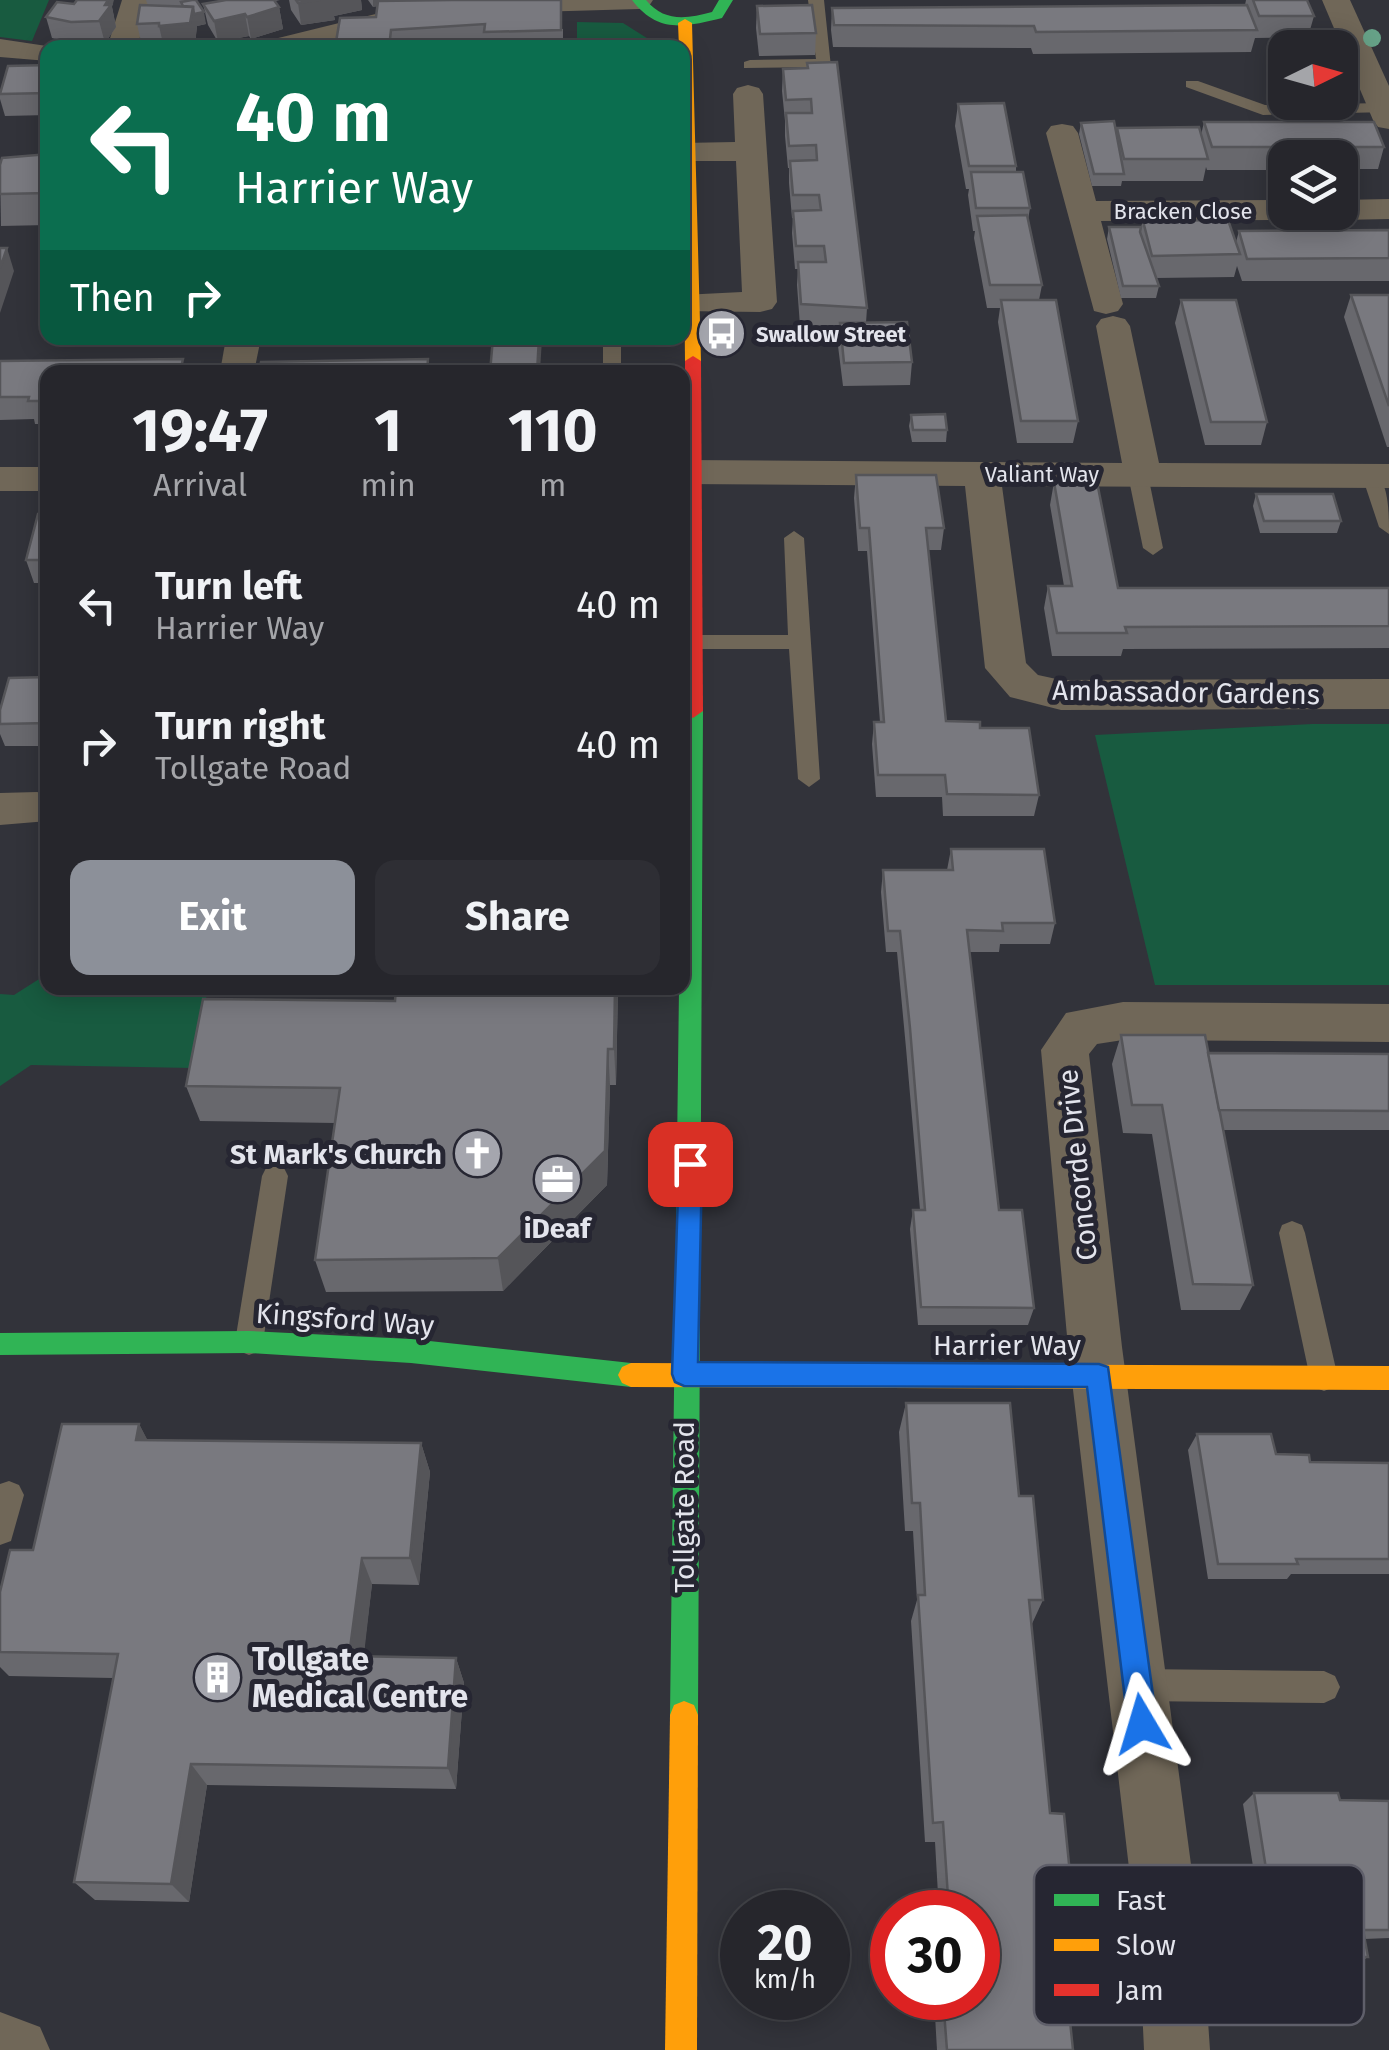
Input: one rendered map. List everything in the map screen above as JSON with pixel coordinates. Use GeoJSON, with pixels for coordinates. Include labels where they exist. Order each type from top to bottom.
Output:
{"type":"FeatureCollection","features":[{"type":"Feature","properties":{"kind":"street"},"geometry":{"type":"LineString","coordinates":[[124,40],[136,0]]}},
{"type":"Feature","properties":{"kind":"street"},"geometry":{"type":"LineString","coordinates":[[474,5],[639,0],[651,17],[685,22],[717,15],[726,0]]}},
{"type":"Feature","properties":{"kind":"street"},"geometry":{"type":"LineString","coordinates":[[1336,0],[1386,114]]}},
{"type":"Feature","properties":{"kind":"street"},"geometry":{"type":"LineString","coordinates":[[311,40],[426,12]]}},
{"type":"Feature","properties":{"kind":"street","name":"Tollgate Road"},"geometry":{"type":"LineString","coordinates":[[685,22],[685,40]]}},
{"type":"Feature","properties":{"kind":"street"},"geometry":{"type":"LineString","coordinates":[[0,48],[40,51]]}},
{"type":"Feature","properties":{"kind":"street"},"geometry":{"type":"LineString","coordinates":[[690,315],[760,302],[749,80]]}},
{"type":"Feature","properties":{"kind":"street","name":"Bracken Close"},"geometry":{"type":"LineString","coordinates":[[1062,133],[1109,315],[1140,474]]}},
{"type":"Feature","properties":{"kind":"street"},"geometry":{"type":"LineString","coordinates":[[690,152],[752,151]]}},
{"type":"Feature","properties":{"kind":"street"},"geometry":{"type":"LineString","coordinates":[[1358,210],[1389,209]]}},
{"type":"Feature","properties":{"kind":"street","name":"Bracken Close"},"geometry":{"type":"LineString","coordinates":[[1082,212],[1268,210]]}},
{"type":"Feature","properties":{"kind":"street","name":"Valiant Way"},"geometry":{"type":"LineString","coordinates":[[690,472],[1381,476]]}},
{"type":"Feature","properties":{"kind":"street","name":"Ambassador Gardens"},"geometry":{"type":"LineString","coordinates":[[982,474],[1006,668],[1025,688],[1061,695],[1389,694]]}},
{"type":"Feature","properties":{"kind":"street"},"geometry":{"type":"LineString","coordinates":[[3,491],[40,481]]}},
{"type":"Feature","properties":{"kind":"street","name":"Tollgate Road"},"geometry":{"type":"LineString","coordinates":[[690,506],[694,642],[690,725]]}},
{"type":"Feature","properties":{"kind":"street","name":"Tollgate Road"},"geometry":{"type":"LineString","coordinates":[[681,2050],[688,995]]}},
{"type":"Feature","properties":{"kind":"street","name":"Concorde Drive"},"geometry":{"type":"LineString","coordinates":[[1099,1376],[1065,1050],[1083,1027],[1122,1022],[1389,1022]]}},
{"type":"Feature","properties":{"kind":"street","name":"Kingsford Way"},"geometry":{"type":"LineString","coordinates":[[0,1344],[249,1342],[411,1351],[605,1375],[684,1374]]}},
{"type":"Feature","properties":{"kind":"street","name":"Harrier Way"},"geometry":{"type":"LineString","coordinates":[[684,1374],[1389,1378]]}},
{"type":"Feature","properties":{"kind":"street"},"geometry":{"type":"LineString","coordinates":[[1099,1376],[1160,1865]]}},
{"type":"Feature","properties":{"kind":"street"},"geometry":{"type":"LineString","coordinates":[[0,2045],[17,2050]]}},
{"type":"Feature","properties":{"kind":"lane"},"geometry":{"type":"LineString","coordinates":[[749,80],[824,64],[816,0]]}},
{"type":"Feature","properties":{"kind":"lane"},"geometry":{"type":"LineString","coordinates":[[1192,84],[1262,110],[1386,114]]}},
{"type":"Feature","properties":{"kind":"lane"},"geometry":{"type":"LineString","coordinates":[[1140,474],[1152,548]]}},
{"type":"Feature","properties":{"kind":"lane"},"geometry":{"type":"LineString","coordinates":[[1381,476],[1389,527]]}},
{"type":"Feature","properties":{"kind":"lane"},"geometry":{"type":"LineString","coordinates":[[794,538],[809,779]]}},
{"type":"Feature","properties":{"kind":"lane"},"geometry":{"type":"LineString","coordinates":[[694,642],[799,642]]}},
{"type":"Feature","properties":{"kind":"lane"},"geometry":{"type":"LineString","coordinates":[[249,1342],[275,1176]]}},
{"type":"Feature","properties":{"kind":"lane"},"geometry":{"type":"LineString","coordinates":[[1292,1233],[1324,1378]]}},
{"type":"Feature","properties":{"kind":"lane"},"geometry":{"type":"LineString","coordinates":[[0,1531],[9,1495]]}},
{"type":"Feature","properties":{"kind":"lane"},"geometry":{"type":"LineString","coordinates":[[1137,1684],[1324,1687]]}},
{"type":"Feature","properties":{"kind":"green space"},"geometry":{"type":"Polygon","coordinates":[[[0,0],[49,0],[32,41],[0,37],[0,0]]]}},
{"type":"Feature","properties":{"kind":"green space"},"geometry":{"type":"Polygon","coordinates":[[[577,22],[623,23],[650,40],[577,40],[577,22]]]}},
{"type":"Feature","properties":{"kind":"green space"},"geometry":{"type":"Polygon","coordinates":[[[1389,724],[1389,985],[1155,985],[1095,735],[1389,724]]]}},
{"type":"Feature","properties":{"kind":"green space"},"geometry":{"type":"Polygon","coordinates":[[[40,978],[40,995],[207,995],[193,1068],[31,1065],[0,1086],[0,994],[14,995],[40,978]]]}},
{"type":"Feature","properties":{"kind":"building"},"geometry":{"type":"Polygon","coordinates":[[[77,0],[108,0],[105,5],[111,5],[99,21],[71,22],[46,17],[57,2],[74,4],[77,0]]]}},
{"type":"Feature","properties":{"kind":"building"},"geometry":{"type":"Polygon","coordinates":[[[196,0],[204,12],[194,14],[193,7],[181,2],[196,0]]]}},
{"type":"Feature","properties":{"kind":"building"},"geometry":{"type":"Polygon","coordinates":[[[274,0],[279,7],[247,17],[245,14],[214,21],[203,4],[274,0]]]}},
{"type":"Feature","properties":{"kind":"building"},"geometry":{"type":"Polygon","coordinates":[[[561,0],[561,30],[484,32],[485,24],[391,30],[390,40],[336,40],[340,18],[376,17],[378,1],[561,0]]]}},
{"type":"Feature","properties":{"kind":"building"},"geometry":{"type":"Polygon","coordinates":[[[1253,0],[1307,0],[1314,16],[1259,16],[1253,0]]]}},
{"type":"Feature","properties":{"kind":"building"},"geometry":{"type":"Polygon","coordinates":[[[140,5],[193,7],[190,23],[137,24],[140,5]]]}},
{"type":"Feature","properties":{"kind":"building"},"geometry":{"type":"Polygon","coordinates":[[[812,5],[816,33],[760,34],[757,6],[812,5]]]}},
{"type":"Feature","properties":{"kind":"building"},"geometry":{"type":"Polygon","coordinates":[[[1247,5],[1257,30],[1036,32],[1034,26],[834,25],[832,8],[1247,5]]]}},
{"type":"Feature","properties":{"kind":"building"},"geometry":{"type":"Polygon","coordinates":[[[837,62],[867,308],[801,304],[798,262],[826,262],[824,246],[796,246],[793,211],[821,210],[819,195],[793,195],[790,161],[817,160],[816,145],[789,146],[786,113],[812,113],[811,99],[786,100],[783,69],[837,62]]]}},
{"type":"Feature","properties":{"kind":"building"},"geometry":{"type":"Polygon","coordinates":[[[40,65],[40,93],[0,94],[8,66],[40,65]]]}},
{"type":"Feature","properties":{"kind":"building"},"geometry":{"type":"Polygon","coordinates":[[[1004,103],[1016,166],[969,166],[958,104],[1004,103]]]}},
{"type":"Feature","properties":{"kind":"building"},"geometry":{"type":"Polygon","coordinates":[[[1114,121],[1124,174],[1094,174],[1081,123],[1114,121]]]}},
{"type":"Feature","properties":{"kind":"building"},"geometry":{"type":"Polygon","coordinates":[[[1204,122],[1374,122],[1384,147],[1358,147],[1358,140],[1268,140],[1268,147],[1212,147],[1204,122]]]}},
{"type":"Feature","properties":{"kind":"building"},"geometry":{"type":"Polygon","coordinates":[[[1199,127],[1208,159],[1124,159],[1117,128],[1199,127]]]}},
{"type":"Feature","properties":{"kind":"building"},"geometry":{"type":"Polygon","coordinates":[[[40,155],[40,193],[0,194],[2,158],[40,155]]]}},
{"type":"Feature","properties":{"kind":"building"},"geometry":{"type":"Polygon","coordinates":[[[971,172],[1023,172],[1030,208],[976,208],[971,172]]]}},
{"type":"Feature","properties":{"kind":"building"},"geometry":{"type":"Polygon","coordinates":[[[1027,215],[1042,285],[990,285],[977,216],[1027,215]]]}},
{"type":"Feature","properties":{"kind":"building"},"geometry":{"type":"Polygon","coordinates":[[[1228,220],[1240,254],[1152,256],[1143,221],[1228,220]]]}},
{"type":"Feature","properties":{"kind":"building"},"geometry":{"type":"Polygon","coordinates":[[[1109,227],[1141,227],[1159,286],[1123,286],[1109,227]]]}},
{"type":"Feature","properties":{"kind":"building"},"geometry":{"type":"Polygon","coordinates":[[[1389,230],[1389,258],[1247,259],[1239,231],[1389,230]]]}},
{"type":"Feature","properties":{"kind":"building"},"geometry":{"type":"Polygon","coordinates":[[[0,248],[7,248],[0,268],[0,248]]]}},
{"type":"Feature","properties":{"kind":"building"},"geometry":{"type":"Polygon","coordinates":[[[1351,295],[1389,295],[1389,406],[1351,295]]]}},
{"type":"Feature","properties":{"kind":"building"},"geometry":{"type":"Polygon","coordinates":[[[1001,300],[1056,300],[1078,421],[1021,421],[1001,300]]]}},
{"type":"Feature","properties":{"kind":"building"},"geometry":{"type":"Polygon","coordinates":[[[1181,300],[1236,300],[1267,422],[1211,422],[1181,300]]]}},
{"type":"Feature","properties":{"kind":"building"},"geometry":{"type":"Polygon","coordinates":[[[907,322],[912,362],[844,363],[840,323],[907,322]]]}},
{"type":"Feature","properties":{"kind":"building"},"geometry":{"type":"Polygon","coordinates":[[[492,345],[539,345],[537,365],[491,365],[492,345]]]}},
{"type":"Feature","properties":{"kind":"building"},"geometry":{"type":"Polygon","coordinates":[[[183,359],[182,365],[40,365],[40,401],[0,397],[0,361],[183,359]]]}},
{"type":"Feature","properties":{"kind":"building"},"geometry":{"type":"Polygon","coordinates":[[[428,359],[428,365],[260,365],[428,359]]]}},
{"type":"Feature","properties":{"kind":"building"},"geometry":{"type":"Polygon","coordinates":[[[945,414],[947,430],[913,430],[911,415],[945,414]]]}},
{"type":"Feature","properties":{"kind":"building"},"geometry":{"type":"Polygon","coordinates":[[[856,475],[936,475],[944,528],[926,528],[946,721],[980,722],[980,728],[1029,728],[1039,795],[947,794],[945,775],[878,775],[874,722],[884,722],[869,528],[860,528],[856,475]]]}},
{"type":"Feature","properties":{"kind":"building"},"geometry":{"type":"Polygon","coordinates":[[[1054,482],[1097,482],[1118,588],[1389,588],[1389,626],[1125,627],[1127,633],[1057,633],[1048,586],[1072,586],[1054,482]]]}},
{"type":"Feature","properties":{"kind":"building"},"geometry":{"type":"Polygon","coordinates":[[[1256,494],[1333,494],[1341,521],[1264,521],[1256,494]]]}},
{"type":"Feature","properties":{"kind":"building"},"geometry":{"type":"Polygon","coordinates":[[[38,514],[40,514],[40,560],[26,560],[38,514]]]}},
{"type":"Feature","properties":{"kind":"building"},"geometry":{"type":"Polygon","coordinates":[[[40,677],[40,723],[0,724],[9,678],[40,677]]]}},
{"type":"Feature","properties":{"kind":"building"},"geometry":{"type":"Polygon","coordinates":[[[951,849],[1044,849],[1055,923],[1002,923],[1003,931],[967,930],[999,1210],[1022,1210],[1034,1308],[921,1307],[913,1210],[925,1210],[910,1028],[900,931],[888,931],[883,870],[953,870],[951,849]]]}},
{"type":"Feature","properties":{"kind":"building","name":"St Mark's Church"},"geometry":{"type":"Polygon","coordinates":[[[395,995],[615,995],[614,1049],[608,1049],[605,1151],[498,1258],[315,1260],[340,1088],[186,1086],[203,999],[395,1001],[395,995]]]}},
{"type":"Feature","properties":{"kind":"building"},"geometry":{"type":"Polygon","coordinates":[[[1121,1035],[1205,1035],[1253,1285],[1193,1284],[1162,1105],[1132,1105],[1121,1035]]]}},
{"type":"Feature","properties":{"kind":"building"},"geometry":{"type":"Polygon","coordinates":[[[1208,1053],[1389,1054],[1389,1111],[1219,1110],[1208,1053]]]}},
{"type":"Feature","properties":{"kind":"building"},"geometry":{"type":"Polygon","coordinates":[[[906,1403],[1010,1403],[1019,1496],[1033,1496],[1043,1600],[1029,1600],[1050,1813],[1064,1814],[1069,1865],[1034,1865],[1034,2025],[1070,2025],[1073,2050],[947,2050],[945,2020],[1000,2020],[1000,1890],[948,1890],[943,1822],[933,1823],[918,1595],[925,1595],[920,1503],[912,1503],[906,1403]]]}},
{"type":"Feature","properties":{"kind":"building","name":"Tollgate Medical Centre"},"geometry":{"type":"Polygon","coordinates":[[[62,1424],[139,1424],[136,1440],[421,1443],[410,1558],[362,1558],[349,1656],[456,1658],[448,1768],[191,1764],[171,1884],[74,1882],[118,1654],[0,1652],[0,1592],[10,1550],[33,1550],[62,1424]]]}},
{"type":"Feature","properties":{"kind":"building"},"geometry":{"type":"Polygon","coordinates":[[[1197,1434],[1271,1434],[1276,1454],[1309,1455],[1310,1462],[1389,1463],[1389,1559],[1218,1564],[1197,1434]]]}},
{"type":"Feature","properties":{"kind":"building"},"geometry":{"type":"Polygon","coordinates":[[[1254,1793],[1338,1793],[1340,1800],[1389,1801],[1389,1930],[1364,1930],[1364,1865],[1265,1865],[1254,1793]]]}},
{"type":"Feature","properties":{"kind":"traffic: fast"},"geometry":{"type":"LineString","coordinates":[[639,0],[652,16],[685,23],[717,15],[726,0]]}},
{"type":"Feature","properties":{"kind":"traffic: fast"},"geometry":{"type":"LineString","coordinates":[[684,1715],[693,711]]}},
{"type":"Feature","properties":{"kind":"traffic: fast"},"geometry":{"type":"LineString","coordinates":[[0,1344],[249,1342],[411,1351],[631,1375]]}},
{"type":"Feature","properties":{"kind":"traffic: slow"},"geometry":{"type":"LineString","coordinates":[[685,23],[685,40]]}},
{"type":"Feature","properties":{"kind":"traffic: slow"},"geometry":{"type":"LineString","coordinates":[[690,234],[693,361]]}},
{"type":"Feature","properties":{"kind":"traffic: slow"},"geometry":{"type":"LineString","coordinates":[[631,1375],[1389,1378]]}},
{"type":"Feature","properties":{"kind":"traffic: slow"},"geometry":{"type":"LineString","coordinates":[[681,2050],[684,1715]]}},
{"type":"Feature","properties":{"kind":"traffic: jam"},"geometry":{"type":"LineString","coordinates":[[693,361],[693,711]]}},
{"type":"Feature","properties":{"kind":"place","name":"Swallow Street"},"geometry":{"type":"Point","coordinates":[721,334]}},
{"type":"Feature","properties":{"kind":"place","name":"St Mark's Church"},"geometry":{"type":"Point","coordinates":[477,1154]}},
{"type":"Feature","properties":{"kind":"place","name":"iDeaf"},"geometry":{"type":"Point","coordinates":[557,1180]}},
{"type":"Feature","properties":{"kind":"place","name":"Tollgate Medical Centre"},"geometry":{"type":"Point","coordinates":[217,1677]}},
{"type":"Feature","properties":{"kind":"route"},"geometry":{"type":"LineString","coordinates":[[690,1164],[684,1374],[1099,1376],[1142,1724]]}}]}
